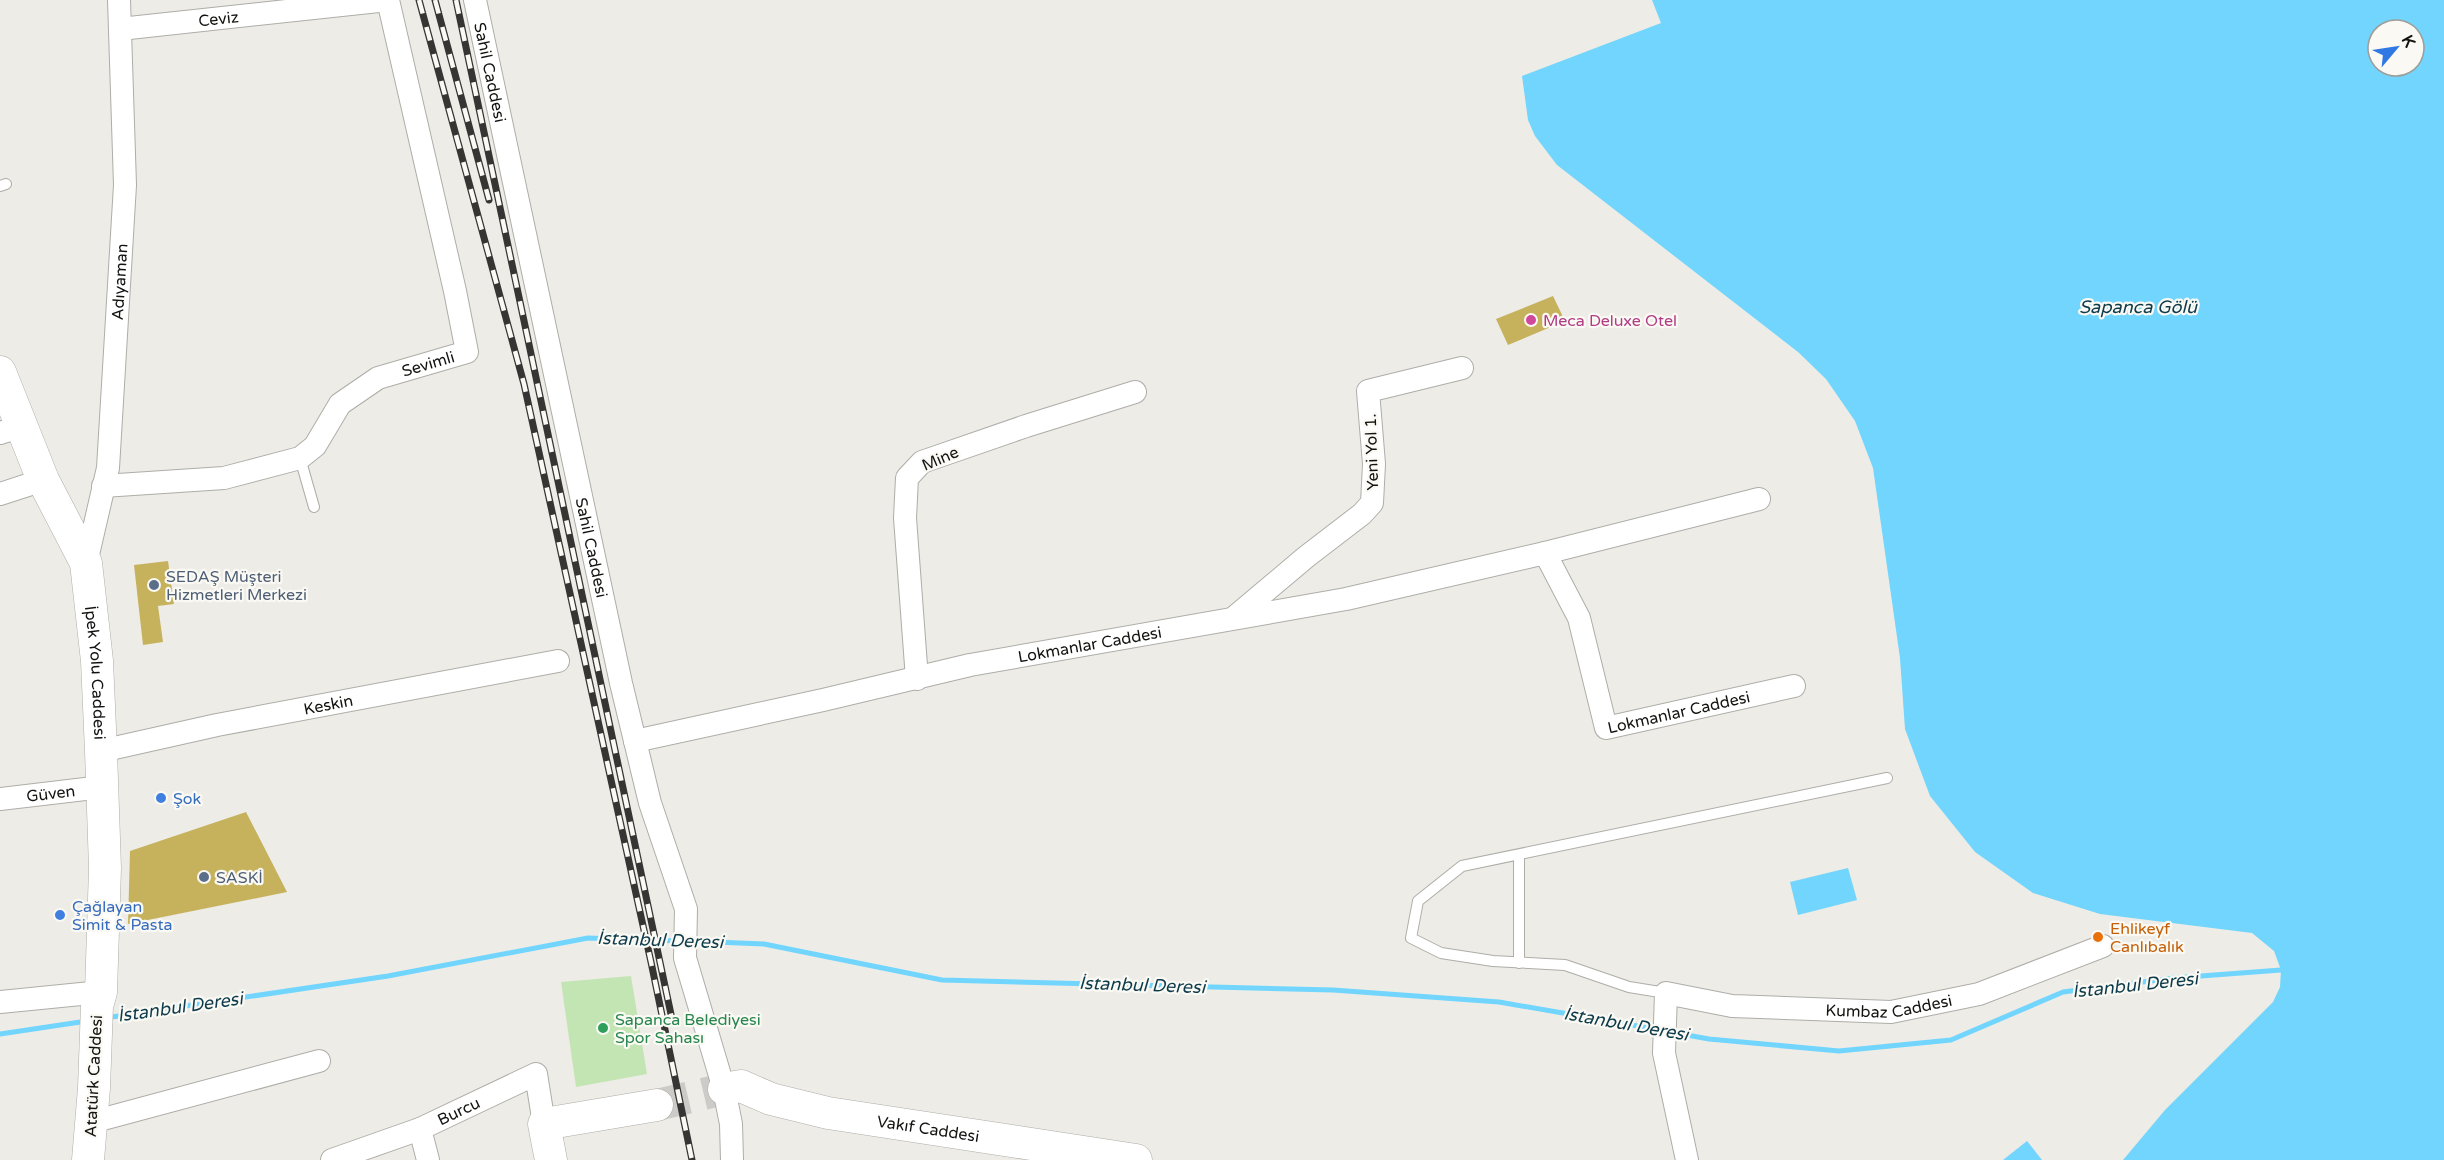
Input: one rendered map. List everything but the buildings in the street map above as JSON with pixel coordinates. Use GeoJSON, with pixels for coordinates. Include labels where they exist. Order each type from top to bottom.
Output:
{"type":"FeatureCollection","features":[{"type":"Feature","properties":{"kind":"street","name":"Adıyaman"},"geometry":{"type":"LineString","coordinates":[[86,563],[108,468],[125,185],[119,0]]}},
{"type":"Feature","properties":{"kind":"street","name":"Ceviz"},"geometry":{"type":"LineString","coordinates":[[120,29],[388,0]]}},
{"type":"Feature","properties":{"kind":"street","name":"Sevimli"},"geometry":{"type":"LineString","coordinates":[[300,458],[315,446],[340,404],[378,378],[467,352],[456,291],[388,0]]}},
{"type":"Feature","properties":{"kind":"street","name":"Sahil Caddesi"},"geometry":{"type":"LineString","coordinates":[[475,0],[635,741],[650,803],[686,909],[685,958],[724,1089],[731,1124],[732,1160]]}},
{"type":"Feature","properties":{"kind":"street","name":"Yeni Yol 1."},"geometry":{"type":"LineString","coordinates":[[1235,617],[1306,557],[1362,514],[1372,503],[1374,464],[1368,391],[1462,368]]}},
{"type":"Feature","properties":{"kind":"street","name":"İpek Yolu Caddesi"},"geometry":{"type":"LineString","coordinates":[[0,372],[11,430],[43,480],[86,563],[97,661],[105,868],[99,999]]}},
{"type":"Feature","properties":{"kind":"street","name":"Mine"},"geometry":{"type":"LineString","coordinates":[[917,678],[905,518],[907,478],[922,462],[1135,392]]}},
{"type":"Feature","properties":{"kind":"street"},"geometry":{"type":"LineString","coordinates":[[103,486],[224,478],[300,458]]}},
{"type":"Feature","properties":{"kind":"street"},"geometry":{"type":"LineString","coordinates":[[0,494],[43,480]]}},
{"type":"Feature","properties":{"kind":"street","name":"Lokmanlar Caddesi"},"geometry":{"type":"LineString","coordinates":[[635,741],[970,665],[1347,599],[1545,553],[1759,499]]}},
{"type":"Feature","properties":{"kind":"street","name":"Lokmanlar Caddesi"},"geometry":{"type":"LineString","coordinates":[[1545,553],[1579,618],[1606,728],[1794,686]]}},
{"type":"Feature","properties":{"kind":"street","name":"Keskin"},"geometry":{"type":"LineString","coordinates":[[101,751],[217,725],[558,661]]}},
{"type":"Feature","properties":{"kind":"street","name":"Güven"},"geometry":{"type":"LineString","coordinates":[[0,799],[102,787]]}},
{"type":"Feature","properties":{"kind":"street","name":"Kumbaz Caddesi"},"geometry":{"type":"LineString","coordinates":[[1666,993],[1732,1006],[1891,1012],[1979,994],[2103,946]]}},
{"type":"Feature","properties":{"kind":"street"},"geometry":{"type":"LineString","coordinates":[[1666,993],[1664,1053],[1687,1160]]}},
{"type":"Feature","properties":{"kind":"street"},"geometry":{"type":"LineString","coordinates":[[0,1002],[99,999]]}},
{"type":"Feature","properties":{"kind":"street","name":"Atatürk Caddesi"},"geometry":{"type":"LineString","coordinates":[[88,1160],[99,999]]}},
{"type":"Feature","properties":{"kind":"street"},"geometry":{"type":"LineString","coordinates":[[92,1122],[320,1061]]}},
{"type":"Feature","properties":{"kind":"street","name":"Burcu"},"geometry":{"type":"LineString","coordinates":[[332,1160],[420,1129],[536,1074],[544,1124]]}},
{"type":"Feature","properties":{"kind":"street","name":"Vakıf Caddesi"},"geometry":{"type":"LineString","coordinates":[[724,1089],[741,1086],[771,1100],[828,1113],[1136,1160]]}},
{"type":"Feature","properties":{"kind":"street"},"geometry":{"type":"LineString","coordinates":[[551,1160],[544,1124],[657,1105]]}},
{"type":"Feature","properties":{"kind":"street"},"geometry":{"type":"LineString","coordinates":[[420,1129],[428,1160]]}},
{"type":"Feature","properties":{"kind":"lane"},"geometry":{"type":"LineString","coordinates":[[300,458],[314,507]]}},
{"type":"Feature","properties":{"kind":"lane"},"geometry":{"type":"LineString","coordinates":[[1666,993],[1629,987],[1564,965],[1493,961],[1441,953],[1411,938],[1418,900],[1462,866],[1519,856],[1887,777]]}},
{"type":"Feature","properties":{"kind":"lane"},"geometry":{"type":"LineString","coordinates":[[1519,856],[1519,963]]}},
{"type":"Feature","properties":{"kind":"green space","name":"Sapanca Belediyesi Spor Sahası"},"geometry":{"type":"Polygon","coordinates":[[[631,976],[647,1074],[576,1087],[561,982],[631,976]]]}},
{"type":"Feature","properties":{"kind":"water","name":"Sapanca Gölü"},"geometry":{"type":"Polygon","coordinates":[[[1652,0],[2444,0],[2444,1160],[2123,1160],[2165,1110],[2273,1002],[2280,987],[2281,970],[2274,951],[2252,933],[2100,914],[2033,893],[1975,852],[1930,796],[1905,729],[1900,658],[1873,468],[1855,421],[1826,379],[1798,352],[1557,165],[1535,136],[1528,120],[1522,76],[1661,23],[1652,0]]]}},
{"type":"Feature","properties":{"kind":"water"},"geometry":{"type":"Polygon","coordinates":[[[1848,868],[1857,900],[1798,915],[1790,882],[1848,868]]]}},
{"type":"Feature","properties":{"kind":"water"},"geometry":{"type":"Polygon","coordinates":[[[2027,1141],[2042,1160],[2003,1160],[2027,1141]]]}},
{"type":"Feature","properties":{"kind":"waterway","name":"İstanbul Deresi"},"geometry":{"type":"LineString","coordinates":[[105,1018],[388,976],[588,938],[680,941]]}},
{"type":"Feature","properties":{"kind":"waterway","name":"İstanbul Deresi"},"geometry":{"type":"LineString","coordinates":[[690,941],[764,944],[942,980],[1333,990],[1499,1002],[1661,1030]]}},
{"type":"Feature","properties":{"kind":"waterway","name":"İstanbul Deresi"},"geometry":{"type":"LineString","coordinates":[[1670,1032],[1709,1039],[1839,1051],[1951,1040],[2063,992],[2174,978],[2281,970]]}},
{"type":"Feature","properties":{"kind":"waterway","name":"İstanbul Deresi"},"geometry":{"type":"LineString","coordinates":[[0,1034],[87,1021]]}},
{"type":"Feature","properties":{"kind":"tunnel"},"geometry":{"type":"LineString","coordinates":[[657,1105],[724,1089]]}},
{"type":"Feature","properties":{"kind":"railway"},"geometry":{"type":"LineString","coordinates":[[419,0],[524,384],[651,962],[692,1160]]}},
{"type":"Feature","properties":{"kind":"railway"},"geometry":{"type":"LineString","coordinates":[[435,0],[489,200]]}},
{"type":"Feature","properties":{"kind":"railway"},"geometry":{"type":"LineString","coordinates":[[456,0],[672,1019]]}},
{"type":"Feature","properties":{"kind":"place","name":"Meca Deluxe Otel"},"geometry":{"type":"Point","coordinates":[1531,320]}},
{"type":"Feature","properties":{"kind":"place","name":"SEDAŞ Müşteri Hizmetleri Merkezi"},"geometry":{"type":"Point","coordinates":[154,585]}},
{"type":"Feature","properties":{"kind":"place","name":"Şok"},"geometry":{"type":"Point","coordinates":[161,798]}},
{"type":"Feature","properties":{"kind":"place","name":"SASKİ"},"geometry":{"type":"Point","coordinates":[204,877]}},
{"type":"Feature","properties":{"kind":"place","name":"Çağlayan Simit & Pasta"},"geometry":{"type":"Point","coordinates":[60,915]}},
{"type":"Feature","properties":{"kind":"place","name":"Ehlikeyf Canlıbalık"},"geometry":{"type":"Point","coordinates":[2098,937]}},
{"type":"Feature","properties":{"kind":"place","name":"Sapanca Belediyesi Spor Sahası"},"geometry":{"type":"Point","coordinates":[603,1028]}}]}
